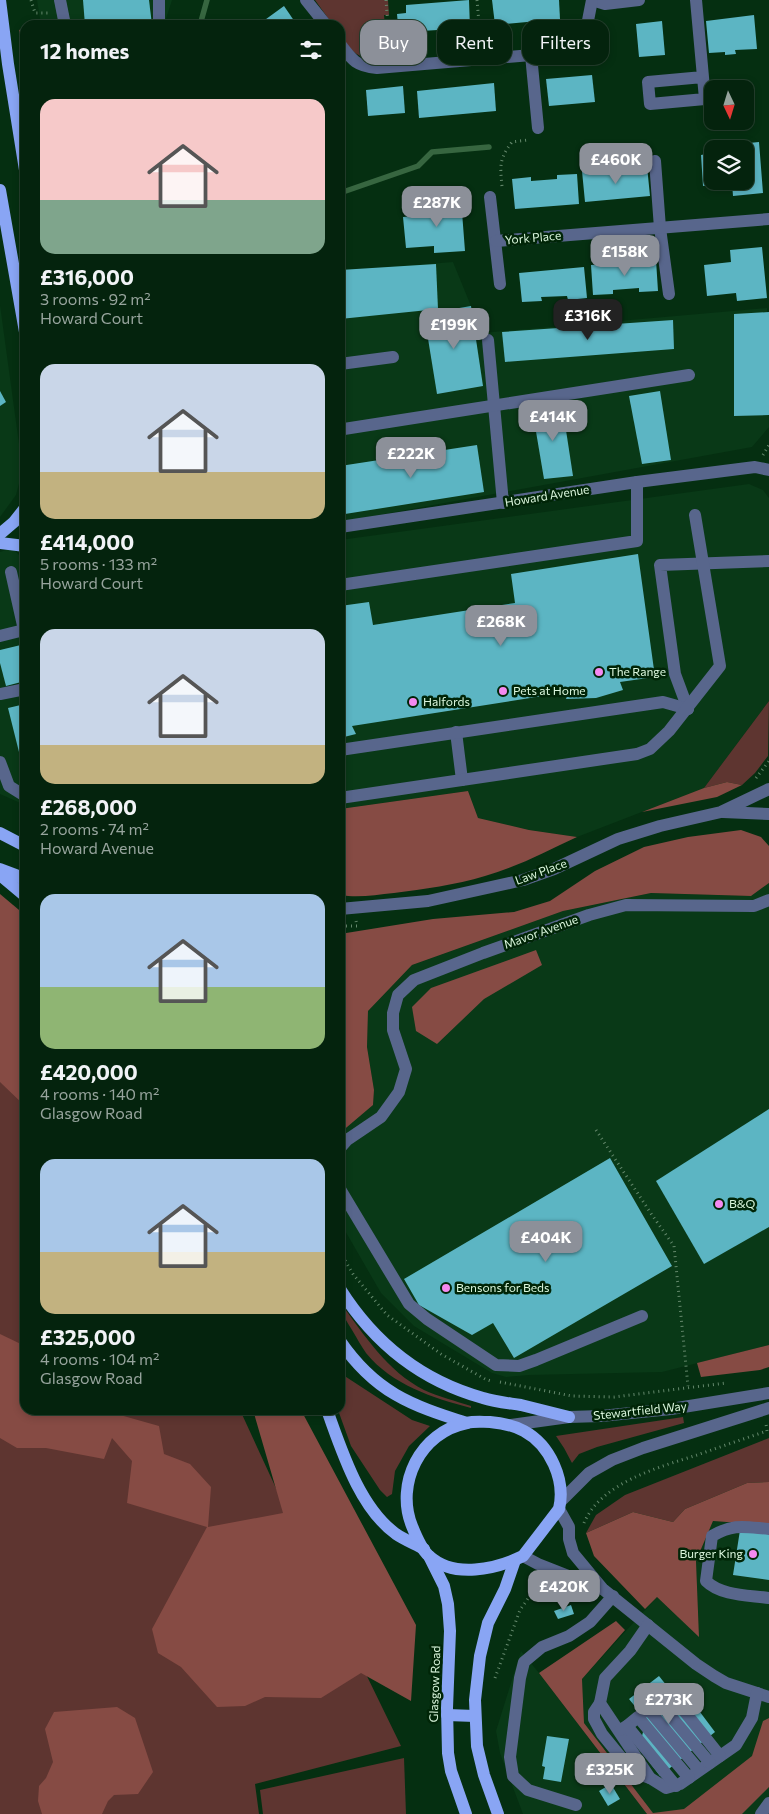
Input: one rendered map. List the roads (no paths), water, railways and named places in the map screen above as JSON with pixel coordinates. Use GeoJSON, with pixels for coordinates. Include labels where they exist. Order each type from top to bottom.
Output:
{"type":"FeatureCollection","features":[{"type":"Feature","properties":{"kind":"main road"},"geometry":{"type":"LineString","coordinates":[[0,0],[20,139]]}},
{"type":"Feature","properties":{"kind":"main road"},"geometry":{"type":"LineString","coordinates":[[0,190],[20,304]]}},
{"type":"Feature","properties":{"kind":"main road"},"geometry":{"type":"LineString","coordinates":[[0,534],[20,514]]}},
{"type":"Feature","properties":{"kind":"main road"},"geometry":{"type":"LineString","coordinates":[[0,543],[20,545]]}},
{"type":"Feature","properties":{"kind":"main road"},"geometry":{"type":"LineString","coordinates":[[0,833],[20,843]]}},
{"type":"Feature","properties":{"kind":"main road"},"geometry":{"type":"LineString","coordinates":[[0,869],[20,877]]}},
{"type":"Feature","properties":{"kind":"main road"},"geometry":{"type":"LineString","coordinates":[[0,875],[20,892]]}},
{"type":"Feature","properties":{"kind":"main road"},"geometry":{"type":"LineString","coordinates":[[345,1296],[361,1319],[389,1349],[432,1378],[456,1390],[485,1399],[569,1417]]}},
{"type":"Feature","properties":{"kind":"main road"},"geometry":{"type":"LineString","coordinates":[[345,1347],[358,1364],[382,1386],[426,1410],[466,1423],[490,1422],[511,1425],[526,1432],[540,1444],[550,1457],[560,1480],[560,1505],[519,1558],[488,1623],[484,1638],[477,1684],[476,1746],[498,1814]]}},
{"type":"Feature","properties":{"kind":"main road"},"geometry":{"type":"LineString","coordinates":[[329,1415],[349,1469],[371,1507],[396,1534],[448,1567],[472,1570],[519,1558]]}},
{"type":"Feature","properties":{"kind":"main road"},"geometry":{"type":"LineString","coordinates":[[426,1552],[407,1511],[406,1494],[410,1471],[420,1454],[440,1434],[466,1423]]}},
{"type":"Feature","properties":{"kind":"main road","name":"Glasgow Road"},"geometry":{"type":"LineString","coordinates":[[426,1552],[444,1586],[450,1615],[447,1715],[448,1753],[451,1771],[466,1814]]}},
{"type":"Feature","properties":{"kind":"main road"},"geometry":{"type":"LineString","coordinates":[[447,1715],[475,1716]]}},
{"type":"Feature","properties":{"kind":"street"},"geometry":{"type":"LineString","coordinates":[[158,0],[159,20]]}},
{"type":"Feature","properties":{"kind":"street"},"geometry":{"type":"LineString","coordinates":[[306,0],[322,20]]}},
{"type":"Feature","properties":{"kind":"street"},"geometry":{"type":"LineString","coordinates":[[588,20],[592,0],[605,4],[639,0]]}},
{"type":"Feature","properties":{"kind":"street"},"geometry":{"type":"LineString","coordinates":[[696,0],[703,77]]}},
{"type":"Feature","properties":{"kind":"street"},"geometry":{"type":"LineString","coordinates":[[345,50],[356,63],[368,67],[391,67],[522,56]]}},
{"type":"Feature","properties":{"kind":"street"},"geometry":{"type":"LineString","coordinates":[[532,65],[538,128]]}},
{"type":"Feature","properties":{"kind":"street"},"geometry":{"type":"LineString","coordinates":[[655,160],[660,228],[669,294]]}},
{"type":"Feature","properties":{"kind":"street","name":"York Place"},"geometry":{"type":"LineString","coordinates":[[490,197],[500,284]]}},
{"type":"Feature","properties":{"kind":"street","name":"York Place"},"geometry":{"type":"LineString","coordinates":[[496,241],[769,219]]}},
{"type":"Feature","properties":{"kind":"street"},"geometry":{"type":"LineString","coordinates":[[488,340],[503,503]]}},
{"type":"Feature","properties":{"kind":"street"},"geometry":{"type":"LineString","coordinates":[[345,363],[393,357]]}},
{"type":"Feature","properties":{"kind":"street"},"geometry":{"type":"LineString","coordinates":[[345,430],[688,375]]}},
{"type":"Feature","properties":{"kind":"street","name":"Howard Avenue"},"geometry":{"type":"LineString","coordinates":[[345,526],[637,482],[755,467],[769,461]]}},
{"type":"Feature","properties":{"kind":"street","name":"Howard Avenue"},"geometry":{"type":"LineString","coordinates":[[755,467],[769,470]]}},
{"type":"Feature","properties":{"kind":"street"},"geometry":{"type":"LineString","coordinates":[[345,584],[637,541],[637,482]]}},
{"type":"Feature","properties":{"kind":"street"},"geometry":{"type":"LineString","coordinates":[[345,797],[637,754],[650,750],[669,732],[720,666],[695,515]]}},
{"type":"Feature","properties":{"kind":"street"},"geometry":{"type":"LineString","coordinates":[[688,709],[675,674],[660,565],[769,561]]}},
{"type":"Feature","properties":{"kind":"street"},"geometry":{"type":"LineString","coordinates":[[11,572],[20,612]]}},
{"type":"Feature","properties":{"kind":"street"},"geometry":{"type":"LineString","coordinates":[[0,636],[20,631]]}},
{"type":"Feature","properties":{"kind":"street"},"geometry":{"type":"LineString","coordinates":[[0,694],[20,690]]}},
{"type":"Feature","properties":{"kind":"street"},"geometry":{"type":"LineString","coordinates":[[345,749],[663,702],[688,709]]}},
{"type":"Feature","properties":{"kind":"street"},"geometry":{"type":"LineString","coordinates":[[456,732],[462,780]]}},
{"type":"Feature","properties":{"kind":"street"},"geometry":{"type":"LineString","coordinates":[[0,762],[9,786],[20,793]]}},
{"type":"Feature","properties":{"kind":"street","name":"Law Place"},"geometry":{"type":"LineString","coordinates":[[345,907],[428,901],[523,880],[554,869],[618,839],[660,826],[721,812],[769,789]]}},
{"type":"Feature","properties":{"kind":"street","name":"Law Place"},"geometry":{"type":"LineString","coordinates":[[721,812],[769,814]]}},
{"type":"Feature","properties":{"kind":"street","name":"Mavor Avenue"},"geometry":{"type":"LineString","coordinates":[[345,1142],[381,1116],[399,1092],[406,1069],[393,1030],[393,1014],[398,995],[414,980],[572,921],[626,905],[754,906],[769,900]]}},
{"type":"Feature","properties":{"kind":"street"},"geometry":{"type":"LineString","coordinates":[[345,1196],[409,1304],[496,1365],[519,1366],[642,1316]]}},
{"type":"Feature","properties":{"kind":"street","name":"Stewartfield Way"},"geometry":{"type":"LineString","coordinates":[[511,1425],[569,1417],[629,1414],[769,1393]]}},
{"type":"Feature","properties":{"kind":"street"},"geometry":{"type":"LineString","coordinates":[[648,1626],[630,1651],[605,1678],[600,1703],[594,1712],[594,1719],[602,1734],[633,1772],[650,1778],[666,1788],[676,1786],[736,1745],[763,1695],[726,1683],[714,1676],[696,1664],[609,1593],[573,1553],[569,1539],[569,1527],[560,1505],[589,1473],[598,1466],[643,1448],[769,1408]]}},
{"type":"Feature","properties":{"kind":"street"},"geometry":{"type":"LineString","coordinates":[[769,1529],[738,1526],[725,1529],[712,1536],[706,1581],[712,1588],[769,1598]]}},
{"type":"Feature","properties":{"kind":"street"},"geometry":{"type":"LineString","coordinates":[[519,1558],[609,1593]]}},
{"type":"Feature","properties":{"kind":"street"},"geometry":{"type":"LineString","coordinates":[[576,1805],[528,1790],[513,1776],[510,1757],[520,1678],[524,1662],[542,1647],[569,1636],[590,1622],[609,1593]]}},
{"type":"Feature","properties":{"kind":"street"},"geometry":{"type":"LineString","coordinates":[[623,1729],[669,1692],[715,1759]]}},
{"type":"Feature","properties":{"kind":"street"},"geometry":{"type":"LineString","coordinates":[[600,1703],[676,1786]]}},
{"type":"Feature","properties":{"kind":"street"},"geometry":{"type":"LineString","coordinates":[[648,1709],[694,1774]]}},
{"type":"Feature","properties":{"kind":"street"},"geometry":{"type":"LineString","coordinates":[[623,1729],[650,1778]]}},
{"type":"Feature","properties":{"kind":"street"},"geometry":{"type":"LineString","coordinates":[[761,1814],[769,1803]]}},
{"type":"Feature","properties":{"kind":"waterway"},"geometry":{"type":"LineString","coordinates":[[201,20],[207,0]]}},
{"type":"Feature","properties":{"kind":"waterway"},"geometry":{"type":"LineString","coordinates":[[345,191],[418,166],[432,152],[489,147]]}},
{"type":"Feature","properties":{"kind":"place","name":"The Range"},"geometry":{"type":"Point","coordinates":[599,672]}},
{"type":"Feature","properties":{"kind":"place","name":"Pets at Home"},"geometry":{"type":"Point","coordinates":[503,691]}},
{"type":"Feature","properties":{"kind":"place","name":"Halfords"},"geometry":{"type":"Point","coordinates":[413,702]}},
{"type":"Feature","properties":{"kind":"place","name":"B&Q"},"geometry":{"type":"Point","coordinates":[719,1204]}},
{"type":"Feature","properties":{"kind":"place","name":"Bensons for Beds"},"geometry":{"type":"Point","coordinates":[446,1288]}},
{"type":"Feature","properties":{"kind":"place","name":"Burger King"},"geometry":{"type":"Point","coordinates":[753,1554]}}]}
